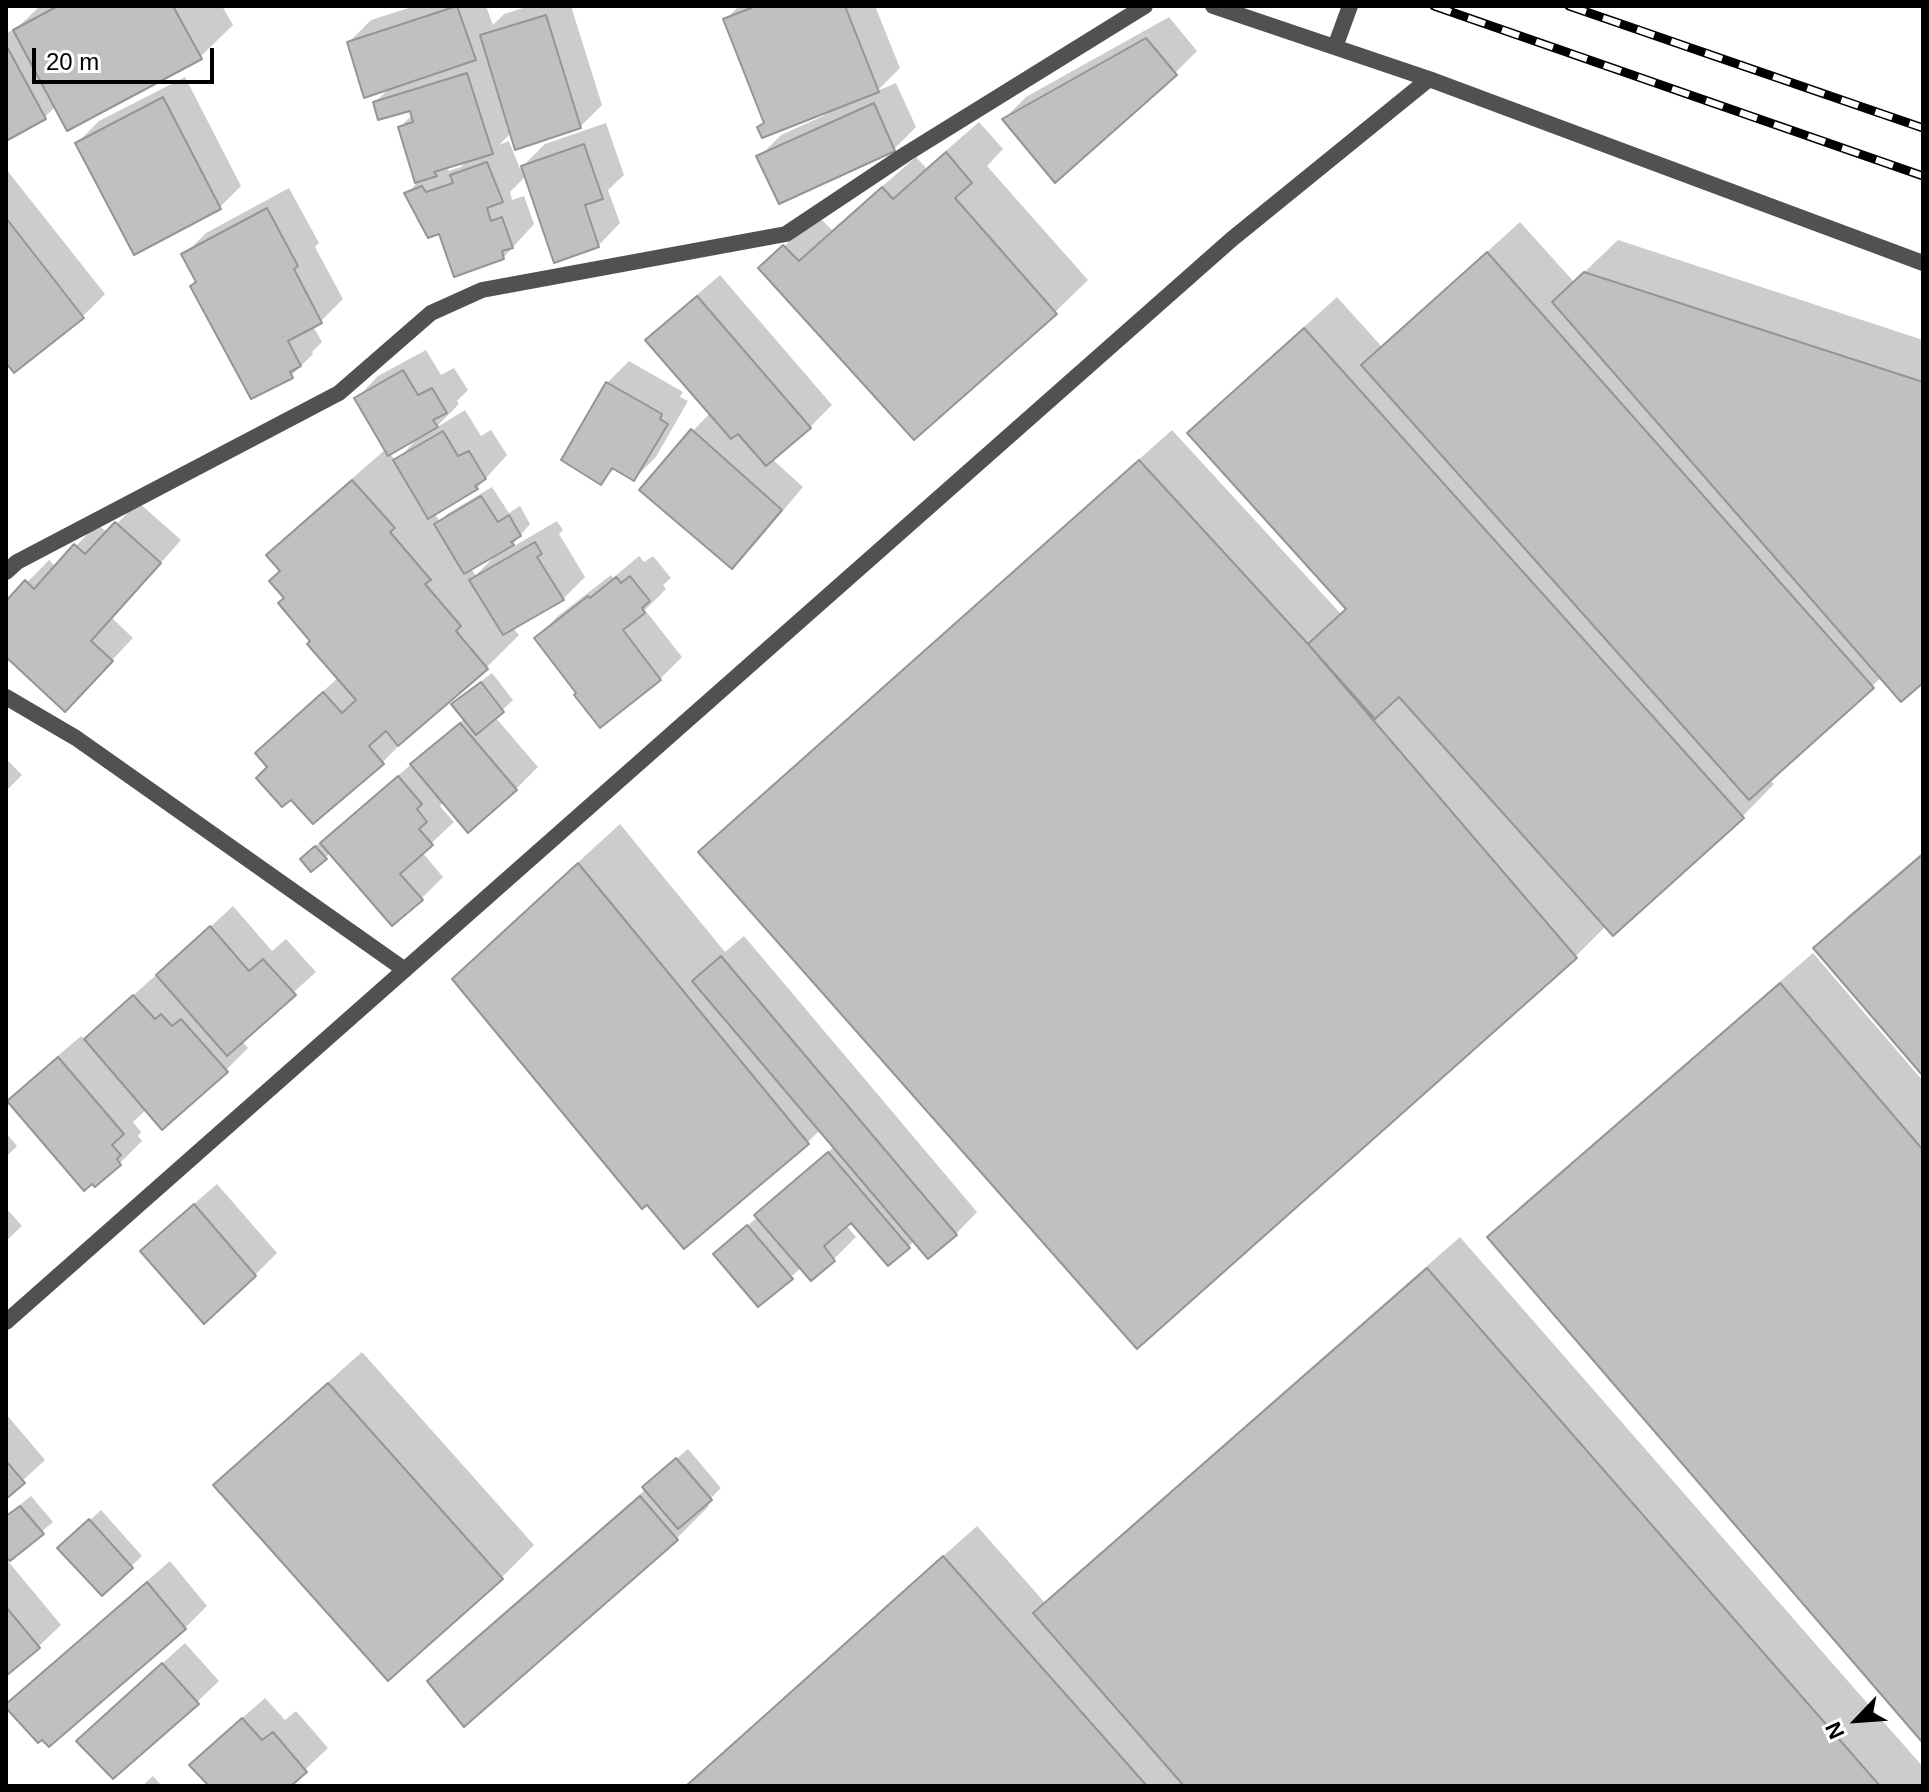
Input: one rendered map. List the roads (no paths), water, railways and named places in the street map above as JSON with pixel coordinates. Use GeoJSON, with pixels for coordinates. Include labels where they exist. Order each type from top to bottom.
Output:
{"type":"FeatureCollection","features":[{"type":"Feature","properties":{"kind":"street"},"geometry":{"type":"LineString","coordinates":[[6,572],[17,562],[339,393],[431,313],[482,290],[786,234],[906,154],[1145,6]]}},
{"type":"Feature","properties":{"kind":"street"},"geometry":{"type":"LineString","coordinates":[[1213,6],[1429,79],[1923,263]]}},
{"type":"Feature","properties":{"kind":"street"},"geometry":{"type":"LineString","coordinates":[[1335,47],[1350,6]]}},
{"type":"Feature","properties":{"kind":"street"},"geometry":{"type":"LineString","coordinates":[[6,1322],[1232,239],[1429,79]]}},
{"type":"Feature","properties":{"kind":"street"},"geometry":{"type":"LineString","coordinates":[[6,697],[76,738],[405,970]]}},
{"type":"Feature","properties":{"kind":"railway"},"geometry":{"type":"LineString","coordinates":[[1434,6],[1923,176]]}},
{"type":"Feature","properties":{"kind":"railway"},"geometry":{"type":"LineString","coordinates":[[1569,6],[1923,128]]}}]}
